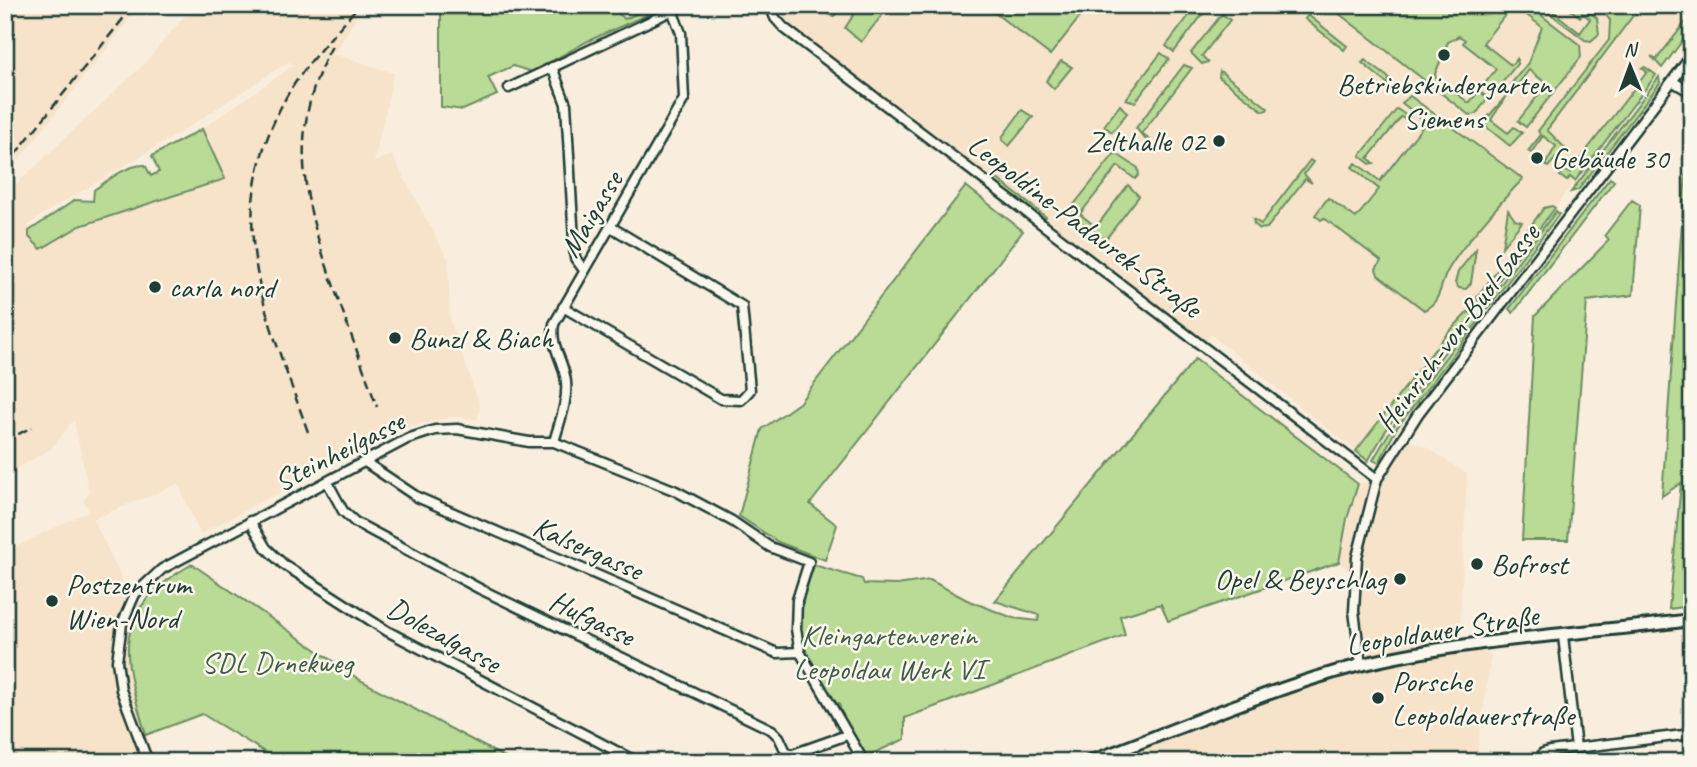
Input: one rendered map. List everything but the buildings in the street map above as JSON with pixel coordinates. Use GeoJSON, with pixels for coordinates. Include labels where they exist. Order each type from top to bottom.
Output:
{"type":"FeatureCollection","features":[{"type":"Feature","properties":{"kind":"main road","name":"Leopoldauer Straße"},"geometry":{"type":"LineString","coordinates":[[1089,762],[1115,757],[1273,693],[1361,665],[1435,650],[1692,620]]}},
{"type":"Feature","properties":{"kind":"street"},"geometry":{"type":"LineString","coordinates":[[509,88],[684,5]]}},
{"type":"Feature","properties":{"kind":"street","name":"Leopoldine-Padaurek-Straße"},"geometry":{"type":"LineString","coordinates":[[770,5],[775,18],[784,28],[1377,479]]}},
{"type":"Feature","properties":{"kind":"street","name":"Maigasse"},"geometry":{"type":"LineString","coordinates":[[554,442],[566,395],[566,379],[552,338],[563,307],[684,99],[681,33],[672,10]]}},
{"type":"Feature","properties":{"kind":"street","name":"Heinrich-von-Buol-Gasse"},"geometry":{"type":"LineString","coordinates":[[1361,665],[1354,611],[1357,557],[1377,479],[1418,414],[1692,55]]}},
{"type":"Feature","properties":{"kind":"street"},"geometry":{"type":"LineString","coordinates":[[552,67],[566,104],[575,258],[584,270]]}},
{"type":"Feature","properties":{"kind":"street"},"geometry":{"type":"LineString","coordinates":[[1672,81],[1692,93]]}},
{"type":"Feature","properties":{"kind":"street"},"geometry":{"type":"LineString","coordinates":[[563,307],[721,399],[741,400],[750,390],[742,306],[611,227]]}},
{"type":"Feature","properties":{"kind":"street","name":"Steinheilgasse"},"geometry":{"type":"LineString","coordinates":[[148,762],[121,690],[117,661],[118,640],[128,607],[148,579],[162,569],[407,439],[435,430],[457,429],[529,442],[554,442],[568,450],[608,462],[676,491],[732,521],[770,547],[810,562],[797,600],[796,629],[800,652],[864,762]]}},
{"type":"Feature","properties":{"kind":"street","name":"Kalsergasse"},"geometry":{"type":"LineString","coordinates":[[365,462],[417,497],[572,567],[777,653],[800,652]]}},
{"type":"Feature","properties":{"kind":"street","name":"Hufgasse"},"geometry":{"type":"LineString","coordinates":[[328,482],[343,511],[355,522],[480,589],[772,730],[779,737],[787,754],[847,735]]}},
{"type":"Feature","properties":{"kind":"street","name":"Dolezalgasse"},"geometry":{"type":"LineString","coordinates":[[250,522],[266,548],[283,565],[387,631],[637,762]]}},
{"type":"Feature","properties":{"kind":"street"},"geometry":{"type":"LineString","coordinates":[[1563,636],[1576,748]]}},
{"type":"Feature","properties":{"kind":"street"},"geometry":{"type":"LineString","coordinates":[[1539,762],[1543,754],[1692,734]]}},
{"type":"Feature","properties":{"kind":"shaded area"},"geometry":{"type":"Polygon","coordinates":[[[5,5],[141,5],[5,177],[5,5]]]}},
{"type":"Feature","properties":{"kind":"shaded area"},"geometry":{"type":"Polygon","coordinates":[[[194,5],[364,5],[334,54],[394,73],[374,162],[392,155],[448,259],[450,319],[480,406],[478,420],[457,416],[400,429],[200,534],[178,484],[93,519],[126,587],[141,604],[132,621],[127,649],[129,677],[155,762],[5,762],[5,552],[89,511],[83,500],[89,493],[74,420],[51,449],[5,475],[5,195],[144,64],[194,5]],[[288,62],[176,135],[45,213],[29,225],[29,237],[42,249],[80,226],[225,179],[202,129],[294,65],[288,62]]]}},
{"type":"Feature","properties":{"kind":"shaded area"},"geometry":{"type":"Polygon","coordinates":[[[608,5],[669,5],[630,22],[608,5]]]}},
{"type":"Feature","properties":{"kind":"shaded area"},"geometry":{"type":"Polygon","coordinates":[[[770,5],[1692,5],[1692,28],[1405,403],[1368,461],[1211,335],[1204,345],[784,28],[770,5]]]}},
{"type":"Feature","properties":{"kind":"shaded area"},"geometry":{"type":"Polygon","coordinates":[[[1400,438],[1425,446],[1467,474],[1460,625],[1462,645],[1491,655],[1476,762],[1116,762],[1115,754],[1360,667],[1353,573],[1339,562],[1340,555],[1358,484],[1377,479],[1400,438]]]}},
{"type":"Feature","properties":{"kind":"green space"},"geometry":{"type":"Polygon","coordinates":[[[441,5],[608,5],[625,19],[655,5],[669,5],[588,41],[532,72],[513,66],[488,77],[497,95],[463,110],[441,107],[441,5]]]}},
{"type":"Feature","properties":{"kind":"green space"},"geometry":{"type":"Polygon","coordinates":[[[815,5],[845,5],[833,17],[815,5]]]}},
{"type":"Feature","properties":{"kind":"green space"},"geometry":{"type":"Polygon","coordinates":[[[860,5],[889,6],[861,42],[845,28],[860,5]]]}},
{"type":"Feature","properties":{"kind":"green space"},"geometry":{"type":"Polygon","coordinates":[[[995,5],[1083,5],[1087,8],[1050,55],[991,10],[995,5]]]}},
{"type":"Feature","properties":{"kind":"green space"},"geometry":{"type":"Polygon","coordinates":[[[1197,5],[1206,10],[1174,52],[1166,46],[1197,5]]]}},
{"type":"Feature","properties":{"kind":"green space"},"geometry":{"type":"Polygon","coordinates":[[[1328,5],[1513,5],[1483,43],[1511,65],[1517,59],[1517,64],[1493,94],[1483,86],[1496,69],[1463,43],[1465,40],[1459,36],[1448,42],[1435,74],[1436,78],[1469,103],[1479,91],[1488,98],[1476,114],[1469,115],[1328,5]]]}},
{"type":"Feature","properties":{"kind":"green space"},"geometry":{"type":"Polygon","coordinates":[[[1514,5],[1528,5],[1580,45],[1581,57],[1526,127],[1518,121],[1547,84],[1529,70],[1515,88],[1511,84],[1528,63],[1542,27],[1514,5]]]}},
{"type":"Feature","properties":{"kind":"green space"},"geometry":{"type":"Polygon","coordinates":[[[1539,5],[1545,5],[1580,33],[1590,19],[1583,14],[1580,17],[1564,5],[1580,5],[1597,18],[1599,34],[1591,41],[1585,40],[1539,5]]]}},
{"type":"Feature","properties":{"kind":"green space"},"geometry":{"type":"Polygon","coordinates":[[[1597,5],[1641,5],[1547,130],[1565,148],[1548,167],[1545,165],[1556,146],[1543,136],[1531,153],[1528,151],[1541,135],[1538,131],[1609,40],[1610,20],[1597,5]]]}},
{"type":"Feature","properties":{"kind":"green space"},"geometry":{"type":"Polygon","coordinates":[[[1222,14],[1230,20],[1202,56],[1208,62],[1202,64],[1191,53],[1222,14]]]}},
{"type":"Feature","properties":{"kind":"green space"},"geometry":{"type":"Polygon","coordinates":[[[1692,14],[1692,28],[1662,68],[1651,56],[1656,60],[1692,14]]]}},
{"type":"Feature","properties":{"kind":"green space"},"geometry":{"type":"Polygon","coordinates":[[[1308,15],[1347,46],[1344,50],[1305,19],[1308,15]]]}},
{"type":"Feature","properties":{"kind":"green space"},"geometry":{"type":"Polygon","coordinates":[[[1161,53],[1169,59],[1135,102],[1126,99],[1161,53]]]}},
{"type":"Feature","properties":{"kind":"green space"},"geometry":{"type":"Polygon","coordinates":[[[1365,60],[1389,78],[1388,90],[1388,84],[1362,63],[1365,60]]]}},
{"type":"Feature","properties":{"kind":"green space"},"geometry":{"type":"Polygon","coordinates":[[[1061,61],[1072,67],[1054,89],[1046,81],[1061,61]]]}},
{"type":"Feature","properties":{"kind":"green space"},"geometry":{"type":"Polygon","coordinates":[[[1184,65],[1192,68],[1142,133],[1149,139],[1146,140],[1136,128],[1184,65]]]}},
{"type":"Feature","properties":{"kind":"green space"},"geometry":{"type":"Polygon","coordinates":[[[1645,67],[1656,75],[1575,181],[1570,177],[1567,181],[1560,176],[1564,170],[1569,173],[1647,72],[1642,68],[1645,67]]]}},
{"type":"Feature","properties":{"kind":"green space"},"geometry":{"type":"Polygon","coordinates":[[[1220,71],[1268,108],[1267,110],[1263,111],[1219,77],[1220,71]]]}},
{"type":"Feature","properties":{"kind":"green space"},"geometry":{"type":"Polygon","coordinates":[[[1659,77],[1660,83],[1578,190],[1571,192],[1659,77]]]}},
{"type":"Feature","properties":{"kind":"green space"},"geometry":{"type":"Polygon","coordinates":[[[1507,95],[1491,120],[1508,133],[1514,127],[1522,133],[1510,146],[1485,126],[1488,117],[1507,95]]]}},
{"type":"Feature","properties":{"kind":"green space"},"geometry":{"type":"Polygon","coordinates":[[[1410,96],[1523,179],[1460,252],[1451,264],[1436,299],[1424,310],[1378,275],[1376,269],[1381,261],[1324,218],[1321,220],[1315,215],[1328,198],[1356,218],[1379,189],[1352,167],[1356,163],[1380,181],[1426,122],[1402,103],[1410,96]]]}},
{"type":"Feature","properties":{"kind":"green space"},"geometry":{"type":"Polygon","coordinates":[[[1120,105],[1127,113],[1112,132],[1104,126],[1120,105]]]}},
{"type":"Feature","properties":{"kind":"green space"},"geometry":{"type":"Polygon","coordinates":[[[1397,109],[1407,116],[1407,120],[1401,117],[1368,158],[1374,163],[1370,164],[1360,156],[1397,109]]]}},
{"type":"Feature","properties":{"kind":"green space"},"geometry":{"type":"Polygon","coordinates":[[[1022,110],[1033,117],[1009,146],[1002,140],[1003,136],[1022,110]]]}},
{"type":"Feature","properties":{"kind":"green space"},"geometry":{"type":"Polygon","coordinates":[[[202,129],[225,179],[80,226],[41,249],[29,237],[29,231],[75,200],[93,201],[94,190],[125,170],[145,165],[151,176],[159,172],[152,156],[202,129]]]}},
{"type":"Feature","properties":{"kind":"green space"},"geometry":{"type":"Polygon","coordinates":[[[1115,153],[1138,168],[1139,175],[1135,179],[1118,166],[1080,214],[1096,227],[1128,185],[1139,196],[1105,240],[1068,212],[1115,153]]]}},
{"type":"Feature","properties":{"kind":"green space"},"geometry":{"type":"Polygon","coordinates":[[[1692,155],[1692,591],[1690,606],[1669,609],[1681,483],[1662,496],[1684,194],[1688,157],[1692,155]]]}},
{"type":"Feature","properties":{"kind":"green space"},"geometry":{"type":"Polygon","coordinates":[[[1310,160],[1313,162],[1304,174],[1312,183],[1305,179],[1267,228],[1260,229],[1253,219],[1261,224],[1310,160]]]}},
{"type":"Feature","properties":{"kind":"green space"},"geometry":{"type":"Polygon","coordinates":[[[996,178],[1046,217],[1044,219],[995,182],[996,178]]]}},
{"type":"Feature","properties":{"kind":"green space"},"geometry":{"type":"Polygon","coordinates":[[[1610,178],[1614,181],[1513,313],[1509,309],[1610,178]]]}},
{"type":"Feature","properties":{"kind":"green space"},"geometry":{"type":"Polygon","coordinates":[[[966,186],[1023,231],[810,504],[837,525],[825,560],[778,542],[739,516],[762,429],[799,403],[966,186]]]}},
{"type":"Feature","properties":{"kind":"green space"},"geometry":{"type":"Polygon","coordinates":[[[1632,200],[1640,205],[1633,295],[1587,301],[1568,540],[1522,540],[1535,316],[1609,240],[1605,235],[1632,200]]]}},
{"type":"Feature","properties":{"kind":"green space"},"geometry":{"type":"Polygon","coordinates":[[[1544,208],[1555,208],[1479,306],[1477,297],[1544,208]]]}},
{"type":"Feature","properties":{"kind":"green space"},"geometry":{"type":"Polygon","coordinates":[[[1508,210],[1515,220],[1522,222],[1502,247],[1508,210]]]}},
{"type":"Feature","properties":{"kind":"green space"},"geometry":{"type":"Polygon","coordinates":[[[1556,211],[1559,214],[1488,308],[1482,309],[1556,211]]]}},
{"type":"Feature","properties":{"kind":"green space"},"geometry":{"type":"Polygon","coordinates":[[[1476,249],[1471,283],[1466,289],[1459,288],[1455,283],[1458,272],[1476,249]]]}},
{"type":"Feature","properties":{"kind":"green space"},"geometry":{"type":"Polygon","coordinates":[[[1468,312],[1474,314],[1389,425],[1368,461],[1356,451],[1445,336],[1468,312]]]}},
{"type":"Feature","properties":{"kind":"green space"},"geometry":{"type":"Polygon","coordinates":[[[1477,316],[1478,322],[1396,429],[1379,463],[1373,460],[1393,426],[1477,316]]]}},
{"type":"Feature","properties":{"kind":"green space","name":"Kleingartenverein Leopoldau Werk VI"},"geometry":{"type":"Polygon","coordinates":[[[1195,359],[1358,484],[1347,519],[1339,562],[1168,621],[1161,604],[1120,616],[1125,635],[905,718],[905,739],[865,757],[841,713],[839,703],[833,704],[813,667],[802,638],[802,607],[814,565],[862,579],[864,584],[897,585],[930,580],[967,600],[1013,618],[1038,621],[1039,615],[995,601],[1195,359]]]}},
{"type":"Feature","properties":{"kind":"green space","name":"SDL Drnekweg"},"geometry":{"type":"Polygon","coordinates":[[[192,564],[360,680],[513,762],[281,762],[202,714],[146,735],[131,681],[129,637],[135,618],[146,600],[165,582],[192,564]]]}},
{"type":"Feature","properties":{"kind":"green space"},"geometry":{"type":"Polygon","coordinates":[[[1583,753],[1584,762],[1546,762],[1548,757],[1583,753]]]}},
{"type":"Feature","properties":{"kind":"railway"},"geometry":{"type":"LineString","coordinates":[[5,167],[134,5]]}},
{"type":"Feature","properties":{"kind":"railway"},"geometry":{"type":"LineString","coordinates":[[308,432],[265,308],[256,269],[252,229],[255,189],[264,147],[283,103],[309,64],[359,5]]}},
{"type":"Feature","properties":{"kind":"railway"},"geometry":{"type":"LineString","coordinates":[[332,46],[318,77],[309,108],[304,137],[304,166],[314,225],[323,255],[377,407]]}},
{"type":"Feature","properties":{"kind":"railway"},"geometry":{"type":"LineString","coordinates":[[5,441],[32,427]]}},
{"type":"Feature","properties":{"kind":"place","name":"Betriebskindergarten Siemens"},"geometry":{"type":"Point","coordinates":[1444,55]}},
{"type":"Feature","properties":{"kind":"place","name":"Zelthalle 02"},"geometry":{"type":"Point","coordinates":[1219,141]}},
{"type":"Feature","properties":{"kind":"place","name":"Gebäude 30"},"geometry":{"type":"Point","coordinates":[1537,158]}},
{"type":"Feature","properties":{"kind":"place","name":"carla nord"},"geometry":{"type":"Point","coordinates":[155,287]}},
{"type":"Feature","properties":{"kind":"place","name":"Bunzl & Biach"},"geometry":{"type":"Point","coordinates":[395,338]}},
{"type":"Feature","properties":{"kind":"place","name":"Bofrost"},"geometry":{"type":"Point","coordinates":[1477,564]}},
{"type":"Feature","properties":{"kind":"place","name":"Opel & Beyschlag"},"geometry":{"type":"Point","coordinates":[1400,579]}},
{"type":"Feature","properties":{"kind":"place","name":"Postzentrum Wien-Nord"},"geometry":{"type":"Point","coordinates":[52,601]}},
{"type":"Feature","properties":{"kind":"place","name":"Porsche Leopoldauerstraße"},"geometry":{"type":"Point","coordinates":[1378,698]}}]}
